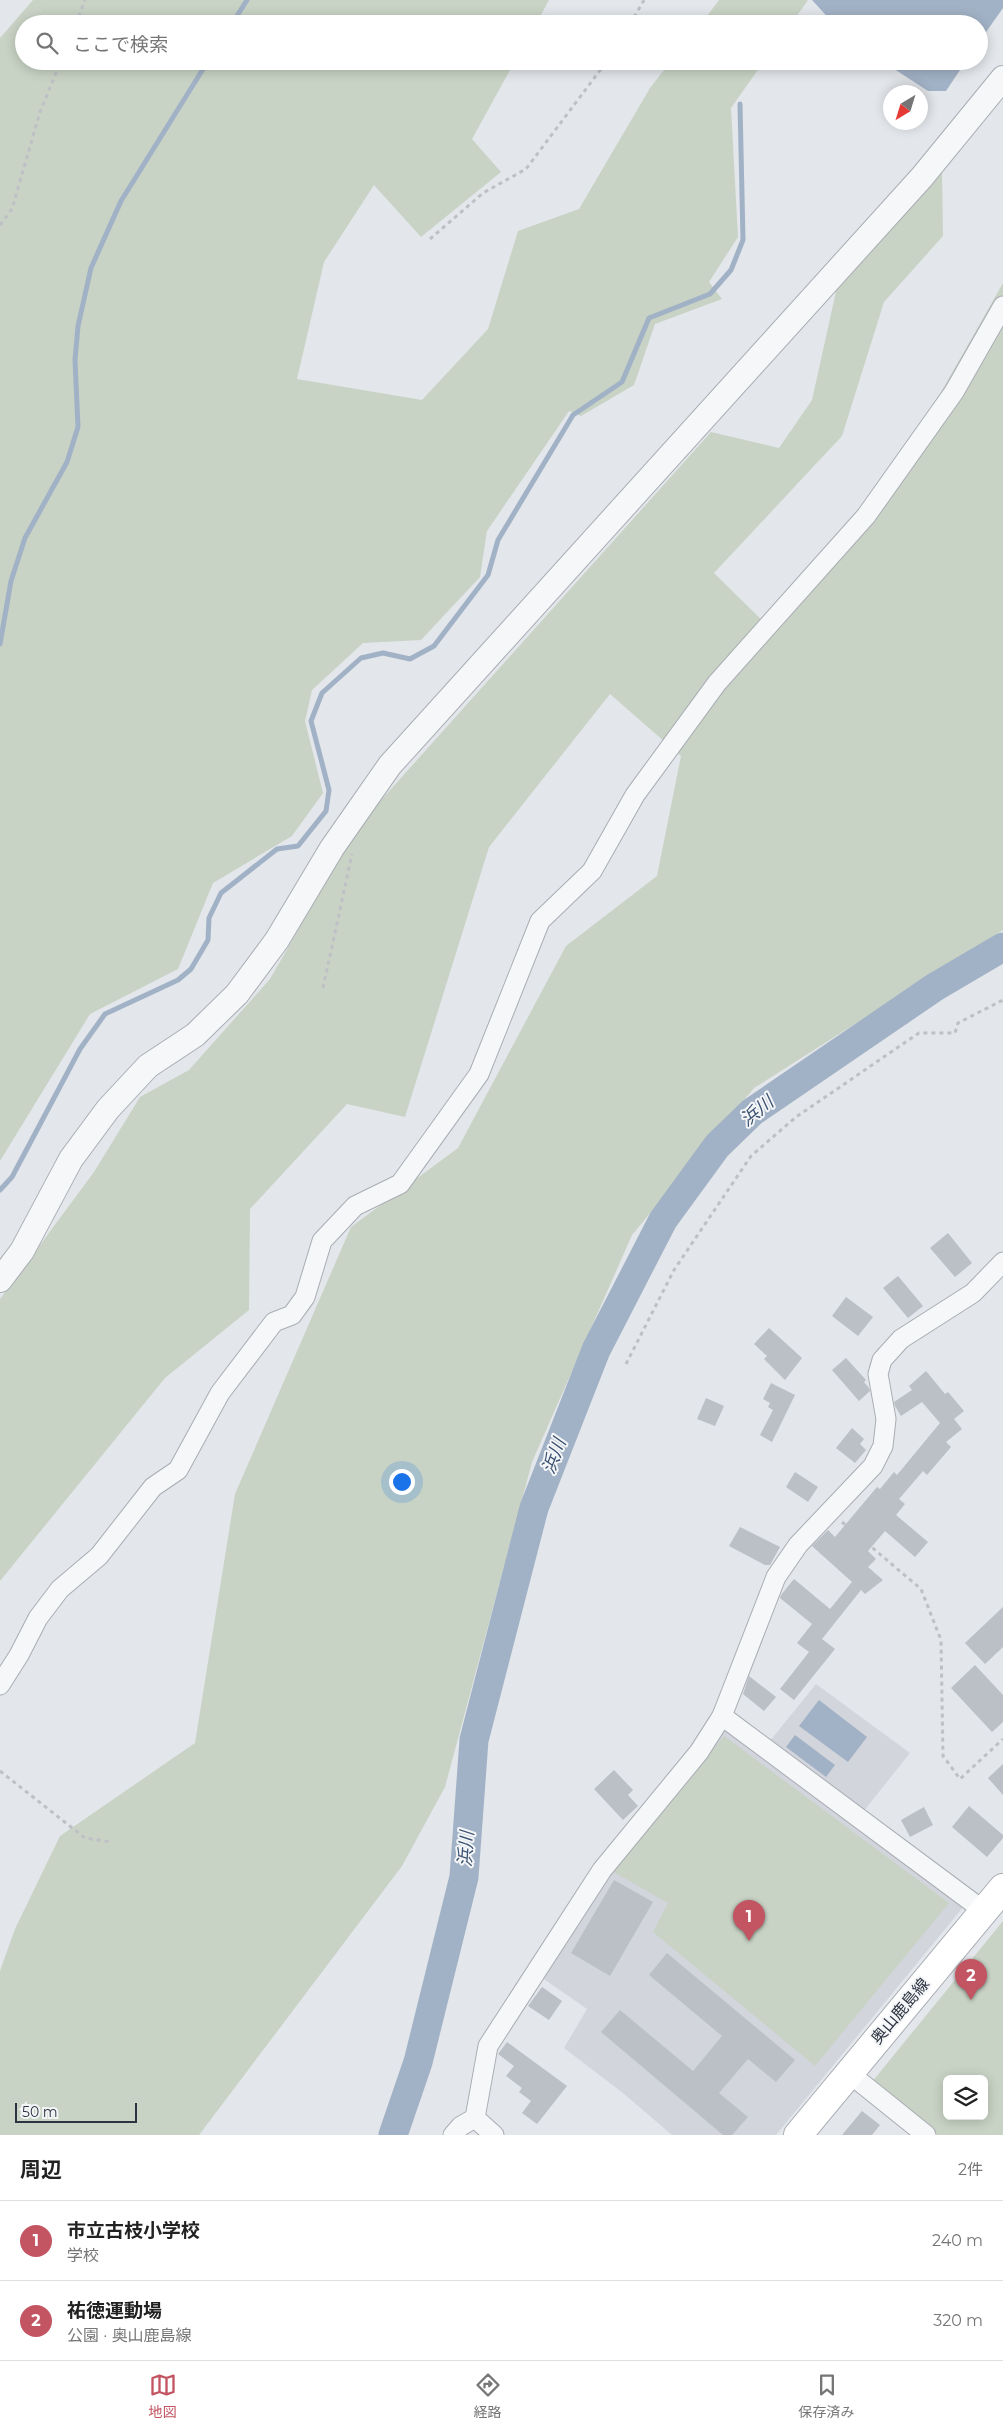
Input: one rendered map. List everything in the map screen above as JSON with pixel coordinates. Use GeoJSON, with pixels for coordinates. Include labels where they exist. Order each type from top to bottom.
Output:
{"type":"FeatureCollection","features":[{"type":"Feature","properties":{"kind":"main road","name":"奥山鹿島線"},"geometry":{"type":"LineString","coordinates":[[798,2135],[1003,1888]]}},
{"type":"Feature","properties":{"kind":"street"},"geometry":{"type":"LineString","coordinates":[[0,1280],[22,1251],[71,1159],[108,1109],[148,1066],[195,1034],[237,994],[277,940],[332,848],[390,765],[922,177],[1003,78]]}},
{"type":"Feature","properties":{"kind":"street"},"geometry":{"type":"LineString","coordinates":[[0,1685],[19,1655],[38,1618],[60,1589],[99,1556],[153,1487],[178,1470],[220,1393],[274,1322],[292,1315],[305,1296],[322,1241],[355,1206],[400,1184],[479,1074],[540,921],[592,871],[635,795],[717,683],[866,516],[954,392],[1003,306]]}},
{"type":"Feature","properties":{"kind":"street"},"geometry":{"type":"LineString","coordinates":[[494,2135],[463,2128],[488,2046],[602,1870],[699,1752],[722,1716],[776,1577],[798,1545],[873,1466],[883,1446],[886,1419],[878,1374],[882,1360],[901,1339],[973,1294],[1003,1262]]}},
{"type":"Feature","properties":{"kind":"street"},"geometry":{"type":"LineString","coordinates":[[722,1716],[984,1911]]}},
{"type":"Feature","properties":{"kind":"street"},"geometry":{"type":"LineString","coordinates":[[849,2072],[926,2135]]}},
{"type":"Feature","properties":{"kind":"path"},"geometry":{"type":"LineString","coordinates":[[79,15],[85,0]]}},
{"type":"Feature","properties":{"kind":"path"},"geometry":{"type":"LineString","coordinates":[[635,15],[644,0]]}},
{"type":"Feature","properties":{"kind":"path"},"geometry":{"type":"LineString","coordinates":[[0,225],[12,209],[40,112],[57,70]]}},
{"type":"Feature","properties":{"kind":"path"},"geometry":{"type":"LineString","coordinates":[[430,239],[482,193],[526,169],[600,70]]}},
{"type":"Feature","properties":{"kind":"path"},"geometry":{"type":"LineString","coordinates":[[323,988],[354,845]]}},
{"type":"Feature","properties":{"kind":"path"},"geometry":{"type":"LineString","coordinates":[[626,1364],[674,1270],[751,1156],[796,1117],[919,1033],[955,1033],[958,1023],[1003,1000]]}},
{"type":"Feature","properties":{"kind":"path"},"geometry":{"type":"LineString","coordinates":[[829,1512],[921,1589],[941,1640],[943,1756],[960,1779],[1003,1739]]}},
{"type":"Feature","properties":{"kind":"path"},"geometry":{"type":"LineString","coordinates":[[0,1771],[85,1838],[110,1842]]}},
{"type":"Feature","properties":{"kind":"shaded area"},"geometry":{"type":"Polygon","coordinates":[[[816,1684],[910,1753],[855,1822],[964,1906],[776,2135],[672,2135],[623,2093],[564,2048],[587,2009],[541,1977],[606,1873],[725,1728],[761,1752],[816,1684]]]}},
{"type":"Feature","properties":{"kind":"green space"},"geometry":{"type":"Polygon","coordinates":[[[33,0],[549,0],[541,15],[20,15],[33,0]]]}},
{"type":"Feature","properties":{"kind":"green space"},"geometry":{"type":"Polygon","coordinates":[[[719,0],[808,0],[797,15],[708,15],[719,0]]]}},
{"type":"Feature","properties":{"kind":"green space"},"geometry":{"type":"Polygon","coordinates":[[[15,21],[15,70],[510,70],[472,139],[501,172],[421,237],[374,185],[324,262],[297,379],[422,400],[488,329],[518,231],[579,209],[650,88],[664,70],[758,70],[731,108],[738,237],[709,282],[722,299],[655,324],[634,385],[581,416],[569,411],[487,531],[480,577],[421,640],[363,643],[312,690],[305,721],[323,793],[292,836],[213,883],[178,969],[90,1014],[0,1161],[0,38],[15,21]]]}},
{"type":"Feature","properties":{"kind":"green space"},"geometry":{"type":"Polygon","coordinates":[[[942,170],[943,236],[884,302],[842,436],[714,573],[773,631],[920,429],[1003,283],[1003,930],[754,1088],[632,1235],[532,1462],[445,1787],[402,1866],[199,2135],[0,2135],[0,1971],[15,1929],[60,1836],[195,1743],[235,1494],[351,1227],[458,1148],[566,946],[657,876],[681,756],[610,694],[489,847],[405,1117],[347,1104],[250,1209],[249,1310],[165,1378],[0,1581],[0,1299],[94,1172],[140,1097],[189,1070],[270,979],[357,827],[711,432],[779,448],[812,400],[837,287],[942,170]]]}},
{"type":"Feature","properties":{"kind":"green space"},"geometry":{"type":"Polygon","coordinates":[[[724,1736],[949,1903],[815,2066],[653,1932],[668,1903],[612,1871],[724,1736]]]}},
{"type":"Feature","properties":{"kind":"green space"},"geometry":{"type":"Polygon","coordinates":[[[1003,1921],[1003,2135],[938,2135],[872,2082],[1003,1921]]]}},
{"type":"Feature","properties":{"kind":"water"},"geometry":{"type":"Polygon","coordinates":[[[812,0],[1003,0],[1003,8],[988,29],[988,15],[826,15],[812,0]]]}},
{"type":"Feature","properties":{"kind":"water"},"geometry":{"type":"Polygon","coordinates":[[[896,70],[960,70],[946,91],[928,91],[928,85],[919,85],[896,70]]]}},
{"type":"Feature","properties":{"kind":"water"},"geometry":{"type":"Polygon","coordinates":[[[819,1700],[867,1737],[848,1762],[799,1726],[819,1700]]]}},
{"type":"Feature","properties":{"kind":"water"},"geometry":{"type":"Polygon","coordinates":[[[795,1735],[835,1765],[826,1777],[786,1747],[795,1735]]]}},
{"type":"Feature","properties":{"kind":"building"},"geometry":{"type":"Polygon","coordinates":[[[948,1233],[972,1263],[955,1277],[930,1248],[948,1233]]]}},
{"type":"Feature","properties":{"kind":"building"},"geometry":{"type":"Polygon","coordinates":[[[898,1276],[923,1306],[908,1318],[883,1288],[898,1276]]]}},
{"type":"Feature","properties":{"kind":"building"},"geometry":{"type":"Polygon","coordinates":[[[846,1297],[873,1317],[858,1336],[832,1316],[846,1297]]]}},
{"type":"Feature","properties":{"kind":"building"},"geometry":{"type":"Polygon","coordinates":[[[769,1328],[802,1358],[785,1380],[764,1359],[767,1356],[754,1344],[769,1328]]]}},
{"type":"Feature","properties":{"kind":"building"},"geometry":{"type":"Polygon","coordinates":[[[846,1358],[866,1380],[864,1382],[870,1391],[859,1401],[832,1370],[846,1358]]]}},
{"type":"Feature","properties":{"kind":"building"},"geometry":{"type":"Polygon","coordinates":[[[926,1371],[945,1394],[948,1392],[964,1411],[954,1419],[962,1429],[946,1442],[951,1447],[927,1475],[923,1471],[899,1499],[905,1504],[896,1515],[928,1542],[915,1557],[885,1531],[868,1551],[876,1559],[868,1567],[883,1580],[865,1594],[861,1590],[822,1639],[835,1649],[794,1700],[780,1689],[809,1652],[797,1643],[812,1624],[780,1598],[781,1595],[794,1579],[830,1609],[852,1582],[812,1546],[828,1530],[835,1537],[877,1487],[880,1489],[894,1472],[897,1475],[940,1423],[922,1402],[901,1416],[895,1406],[894,1402],[912,1390],[909,1386],[926,1371]]]}},
{"type":"Feature","properties":{"kind":"building"},"geometry":{"type":"Polygon","coordinates":[[[771,1383],[795,1395],[772,1442],[760,1435],[773,1410],[768,1407],[770,1403],[763,1399],[771,1383]]]}},
{"type":"Feature","properties":{"kind":"building"},"geometry":{"type":"Polygon","coordinates":[[[706,1398],[724,1406],[715,1426],[697,1419],[706,1398]]]}},
{"type":"Feature","properties":{"kind":"building"},"geometry":{"type":"Polygon","coordinates":[[[852,1428],[864,1439],[860,1444],[866,1450],[855,1463],[836,1448],[852,1428]]]}},
{"type":"Feature","properties":{"kind":"building"},"geometry":{"type":"Polygon","coordinates":[[[795,1472],[818,1487],[808,1502],[786,1487],[795,1472]]]}},
{"type":"Feature","properties":{"kind":"building"},"geometry":{"type":"Polygon","coordinates":[[[740,1527],[780,1547],[770,1565],[765,1565],[729,1546],[740,1527]]]}},
{"type":"Feature","properties":{"kind":"building"},"geometry":{"type":"Polygon","coordinates":[[[1003,1607],[1003,1647],[985,1664],[965,1643],[1003,1607]]]}},
{"type":"Feature","properties":{"kind":"building"},"geometry":{"type":"Polygon","coordinates":[[[975,1665],[1003,1695],[1003,1722],[992,1732],[951,1688],[975,1665]]]}},
{"type":"Feature","properties":{"kind":"building"},"geometry":{"type":"Polygon","coordinates":[[[749,1676],[776,1697],[764,1711],[743,1694],[749,1676]]]}},
{"type":"Feature","properties":{"kind":"building"},"geometry":{"type":"Polygon","coordinates":[[[1003,1764],[1003,1795],[988,1778],[1003,1764]]]}},
{"type":"Feature","properties":{"kind":"building"},"geometry":{"type":"Polygon","coordinates":[[[614,1770],[633,1790],[628,1795],[638,1806],[623,1820],[594,1789],[614,1770]]]}},
{"type":"Feature","properties":{"kind":"building"},"geometry":{"type":"Polygon","coordinates":[[[969,1806],[1003,1835],[1003,1838],[987,1857],[952,1827],[969,1806]]]}},
{"type":"Feature","properties":{"kind":"building"},"geometry":{"type":"Polygon","coordinates":[[[924,1807],[933,1825],[910,1837],[901,1820],[924,1807]]]}},
{"type":"Feature","properties":{"kind":"building"},"geometry":{"type":"Polygon","coordinates":[[[614,1880],[653,1902],[610,1976],[571,1953],[614,1880]]]}},
{"type":"Feature","properties":{"kind":"building"},"geometry":{"type":"Polygon","coordinates":[[[667,1953],[795,2060],[776,2082],[748,2059],[719,2093],[748,2117],[732,2135],[723,2135],[601,2032],[620,2010],[693,2071],[722,2036],[649,1975],[667,1953]]]}},
{"type":"Feature","properties":{"kind":"building"},"geometry":{"type":"Polygon","coordinates":[[[542,1987],[562,2001],[549,2020],[528,2006],[542,1987]]]}},
{"type":"Feature","properties":{"kind":"building"},"geometry":{"type":"Polygon","coordinates":[[[507,2042],[567,2086],[537,2124],[522,2113],[531,2101],[519,2092],[522,2088],[506,2076],[514,2066],[498,2054],[507,2042]]]}},
{"type":"Feature","properties":{"kind":"building"},"geometry":{"type":"Polygon","coordinates":[[[862,2111],[880,2125],[872,2135],[842,2135],[862,2111]]]}},
{"type":"Feature","properties":{"kind":"waterway"},"geometry":{"type":"LineString","coordinates":[[238,15],[247,0]]}},
{"type":"Feature","properties":{"kind":"waterway"},"geometry":{"type":"LineString","coordinates":[[0,644],[11,581],[25,538],[67,462],[78,427],[75,360],[78,326],[91,268],[121,201],[202,70]]}},
{"type":"Feature","properties":{"kind":"waterway"},"geometry":{"type":"LineString","coordinates":[[0,1190],[12,1177],[80,1049],[105,1014],[178,980],[191,969],[208,940],[209,918],[221,893],[277,849],[298,846],[326,811],[329,790],[311,721],[322,693],[361,658],[383,653],[410,659],[434,646],[488,575],[498,540],[573,415],[622,382],[649,318],[710,294],[731,270],[743,240],[740,104]]}},
{"type":"Feature","properties":{"kind":"waterway","name":"浜川"},"geometry":{"type":"LineString","coordinates":[[393,2135],[418,2062],[464,1877],[474,1740],[534,1508],[596,1350],[663,1220],[717,1146],[752,1112],[935,987],[1003,947]]}},
{"type":"Feature","properties":{"kind":"place","name":"市立古枝小学校"},"geometry":{"type":"Point","coordinates":[749,1941]}},
{"type":"Feature","properties":{"kind":"place","name":"祐徳運動場"},"geometry":{"type":"Point","coordinates":[971,2000]}}]}
